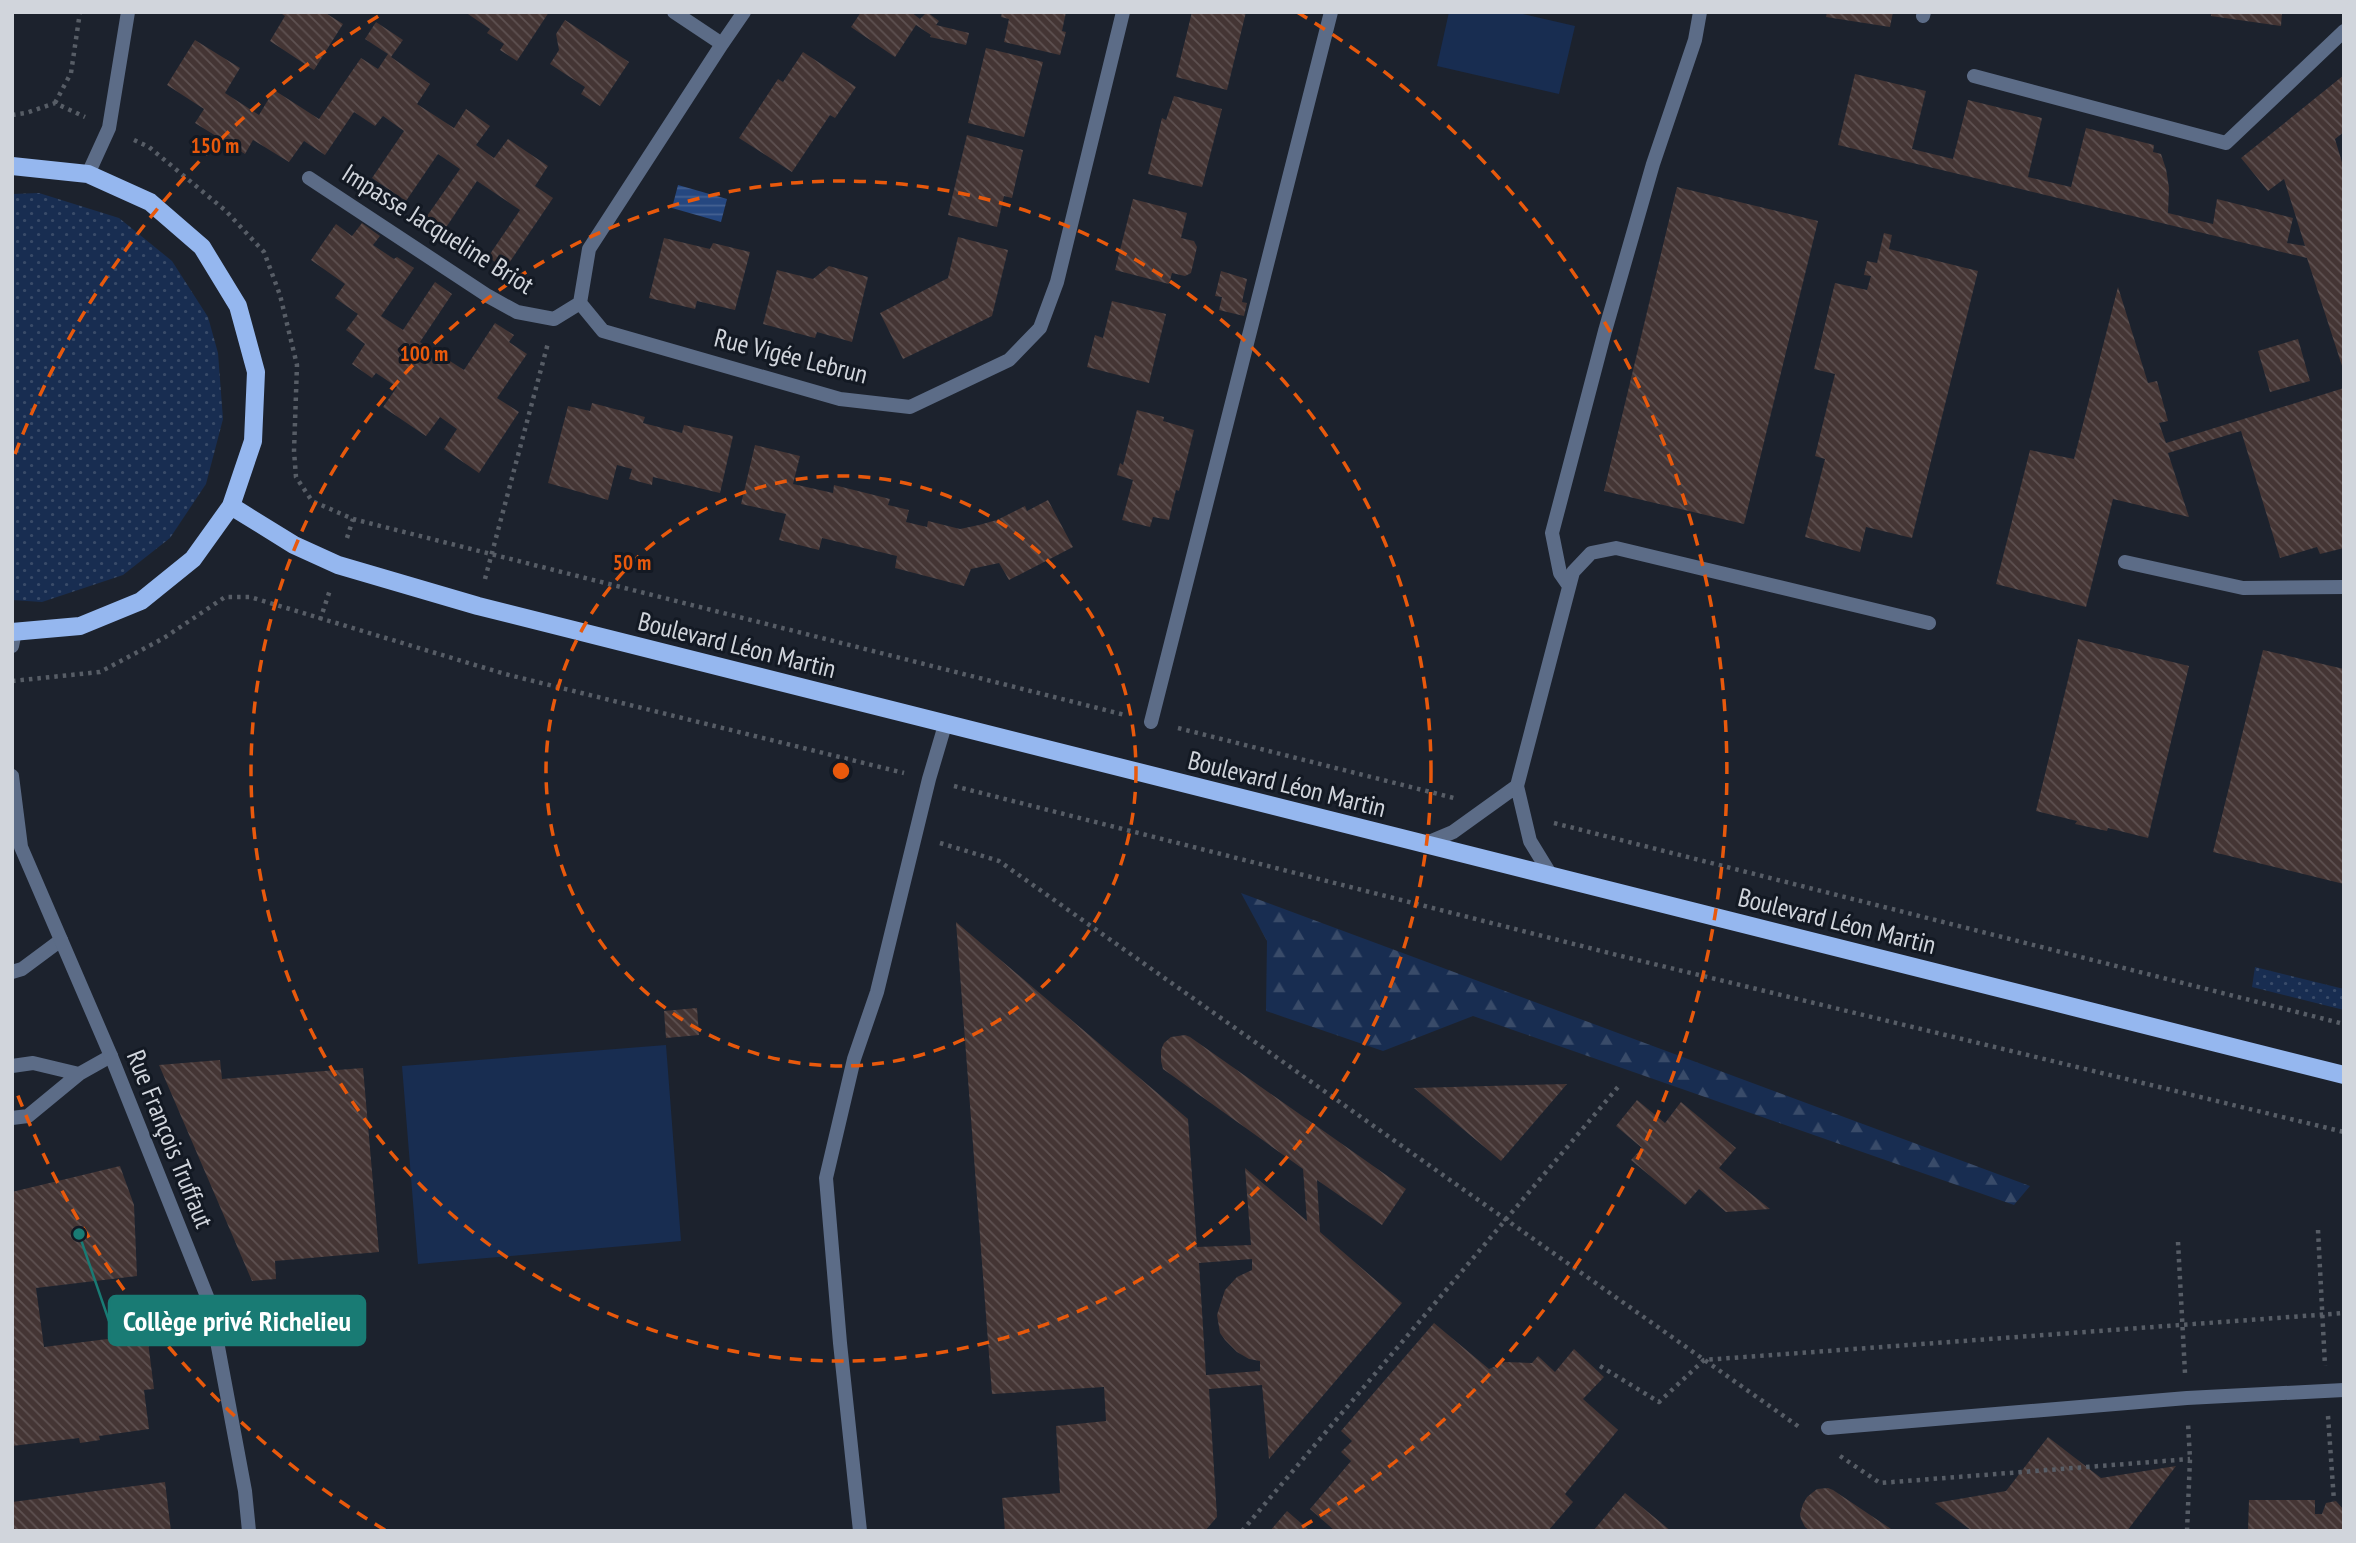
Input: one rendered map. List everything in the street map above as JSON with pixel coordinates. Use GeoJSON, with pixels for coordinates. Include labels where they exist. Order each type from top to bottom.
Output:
{"type":"FeatureCollection","features":[{"type":"Feature","properties":{"kind":"main road"},"geometry":{"type":"LineString","coordinates":[[12,166],[88,174],[150,202],[202,247],[238,306],[256,372],[253,440],[231,506],[193,559],[141,601],[80,625],[13,637]]}},
{"type":"Feature","properties":{"kind":"main road","name":"Boulevard Léon Martin"},"geometry":{"type":"LineString","coordinates":[[231,506],[294,545],[338,565],[478,606],[2344,1075]]}},
{"type":"Feature","properties":{"kind":"street"},"geometry":{"type":"LineString","coordinates":[[88,174],[109,128],[128,12]]}},
{"type":"Feature","properties":{"kind":"street"},"geometry":{"type":"LineString","coordinates":[[674,12],[722,44]]}},
{"type":"Feature","properties":{"kind":"street"},"geometry":{"type":"LineString","coordinates":[[580,303],[589,249],[744,12]]}},
{"type":"Feature","properties":{"kind":"street","name":"Rue Vigée Lebrun"},"geometry":{"type":"LineString","coordinates":[[580,303],[603,331],[840,399],[910,407],[1009,360],[1040,328],[1057,282],[1123,12]]}},
{"type":"Feature","properties":{"kind":"street"},"geometry":{"type":"LineString","coordinates":[[1152,722],[1331,12]]}},
{"type":"Feature","properties":{"kind":"street"},"geometry":{"type":"LineString","coordinates":[[1569,586],[1560,573],[1552,533],[1609,318],[1653,164],[1695,40],[1700,12]]}},
{"type":"Feature","properties":{"kind":"street"},"geometry":{"type":"LineString","coordinates":[[1974,76],[2226,143],[2344,31]]}},
{"type":"Feature","properties":{"kind":"street","name":"Impasse Jacqueline Briot"},"geometry":{"type":"LineString","coordinates":[[309,178],[488,296],[517,312],[554,319],[580,303]]}},
{"type":"Feature","properties":{"kind":"street"},"geometry":{"type":"LineString","coordinates":[[1552,877],[1530,841],[1517,786],[1573,572],[1591,553],[1616,548],[1928,623]]}},
{"type":"Feature","properties":{"kind":"street"},"geometry":{"type":"LineString","coordinates":[[2125,562],[2243,588],[2344,587]]}},
{"type":"Feature","properties":{"kind":"street"},"geometry":{"type":"LineString","coordinates":[[860,1531],[840,1343],[827,1178],[854,1059],[877,992],[929,779],[945,725]]}},
{"type":"Feature","properties":{"kind":"street","name":"Rue François Truffaut"},"geometry":{"type":"LineString","coordinates":[[12,776],[21,847],[111,1056],[210,1304],[245,1491],[249,1531]]}},
{"type":"Feature","properties":{"kind":"street"},"geometry":{"type":"LineString","coordinates":[[1422,845],[1452,832],[1517,786]]}},
{"type":"Feature","properties":{"kind":"street"},"geometry":{"type":"LineString","coordinates":[[12,972],[22,968],[61,940]]}},
{"type":"Feature","properties":{"kind":"street"},"geometry":{"type":"LineString","coordinates":[[12,1118],[28,1116],[79,1074],[111,1056]]}},
{"type":"Feature","properties":{"kind":"street"},"geometry":{"type":"LineString","coordinates":[[12,1066],[33,1063],[79,1074]]}},
{"type":"Feature","properties":{"kind":"street"},"geometry":{"type":"LineString","coordinates":[[1828,1428],[2187,1398],[2344,1390]]}},
{"type":"Feature","properties":{"kind":"path"},"geometry":{"type":"LineString","coordinates":[[12,115],[55,103],[71,74],[80,12]]}},
{"type":"Feature","properties":{"kind":"path"},"geometry":{"type":"LineString","coordinates":[[55,103],[149,147],[226,211],[264,252],[280,295],[297,365],[294,451],[296,477],[312,501],[353,519],[491,555],[1489,806]]}},
{"type":"Feature","properties":{"kind":"path"},"geometry":{"type":"LineString","coordinates":[[478,606],[554,319]]}},
{"type":"Feature","properties":{"kind":"path"},"geometry":{"type":"LineString","coordinates":[[12,681],[100,672],[164,638],[225,597],[250,597],[505,674],[929,779],[1635,960],[2344,1132]]}},
{"type":"Feature","properties":{"kind":"path"},"geometry":{"type":"LineString","coordinates":[[1524,815],[2344,1024]]}},
{"type":"Feature","properties":{"kind":"path"},"geometry":{"type":"LineString","coordinates":[[915,836],[999,861],[1809,1434]]}},
{"type":"Feature","properties":{"kind":"path"},"geometry":{"type":"LineString","coordinates":[[1242,1531],[1618,1087]]}},
{"type":"Feature","properties":{"kind":"path"},"geometry":{"type":"LineString","coordinates":[[1600,1366],[1659,1402],[1704,1360],[2344,1313]]}},
{"type":"Feature","properties":{"kind":"path"},"geometry":{"type":"LineString","coordinates":[[1830,1449],[1880,1483],[2190,1459]]}},
{"type":"Feature","properties":{"kind":"green space"},"geometry":{"type":"Polygon","coordinates":[[[1449,12],[1514,12],[1575,26],[1559,94],[1437,66],[1449,12]]]}},
{"type":"Feature","properties":{"kind":"green space"},"geometry":{"type":"Polygon","coordinates":[[[39,193],[119,218],[172,261],[208,317],[218,353],[223,419],[206,484],[170,538],[123,575],[42,602],[12,600],[12,194],[39,193]]]}},
{"type":"Feature","properties":{"kind":"green space"},"geometry":{"type":"Polygon","coordinates":[[[1241,893],[2030,1186],[2014,1205],[1473,1016],[1383,1051],[1266,1011],[1267,941],[1241,893]]]}},
{"type":"Feature","properties":{"kind":"green space"},"geometry":{"type":"Polygon","coordinates":[[[2255,967],[2344,989],[2344,1010],[2252,987],[2255,967]]]}},
{"type":"Feature","properties":{"kind":"green space"},"geometry":{"type":"Polygon","coordinates":[[[666,1045],[681,1241],[418,1264],[402,1066],[666,1045]]]}},
{"type":"Feature","properties":{"kind":"shaded area"},"geometry":{"type":"Polygon","coordinates":[[[678,185],[727,199],[721,222],[672,208],[678,185]]]}},
{"type":"Feature","properties":{"kind":"building"},"geometry":{"type":"Polygon","coordinates":[[[279,12],[324,12],[343,24],[314,70],[270,41],[285,16],[279,12]]]}},
{"type":"Feature","properties":{"kind":"building"},"geometry":{"type":"Polygon","coordinates":[[[465,12],[549,12],[517,61],[500,50],[504,44],[487,33],[490,29],[465,12]]]}},
{"type":"Feature","properties":{"kind":"building"},"geometry":{"type":"Polygon","coordinates":[[[861,12],[911,12],[920,19],[927,12],[939,21],[936,25],[969,33],[966,45],[930,37],[931,35],[916,25],[895,57],[851,27],[861,12]]]}},
{"type":"Feature","properties":{"kind":"building"},"geometry":{"type":"Polygon","coordinates":[[[1002,12],[1066,12],[1062,31],[1066,32],[1060,55],[1004,42],[1009,19],[1001,17],[1002,12]]]}},
{"type":"Feature","properties":{"kind":"building"},"geometry":{"type":"Polygon","coordinates":[[[1192,12],[1246,12],[1227,90],[1176,77],[1192,12]]]}},
{"type":"Feature","properties":{"kind":"building"},"geometry":{"type":"Polygon","coordinates":[[[1827,12],[1893,12],[1890,27],[1826,17],[1827,12]]]}},
{"type":"Feature","properties":{"kind":"building"},"geometry":{"type":"Polygon","coordinates":[[[2211,12],[2282,12],[2281,26],[2211,16],[2211,12]]]}},
{"type":"Feature","properties":{"kind":"building"},"geometry":{"type":"Polygon","coordinates":[[[565,20],[629,62],[600,106],[581,94],[585,87],[550,64],[559,50],[556,34],[565,20]]]}},
{"type":"Feature","properties":{"kind":"building"},"geometry":{"type":"Polygon","coordinates":[[[376,22],[403,40],[391,57],[430,84],[417,104],[454,128],[466,109],[490,126],[476,145],[494,158],[508,139],[548,166],[535,186],[553,198],[505,269],[488,257],[520,210],[477,181],[445,229],[427,216],[460,169],[438,154],[406,201],[372,178],[404,131],[383,116],[375,126],[354,112],[325,155],[304,141],[289,162],[253,140],[245,154],[195,123],[204,109],[167,85],[195,40],[240,68],[225,93],[259,115],[274,90],[319,119],[361,58],[378,69],[388,54],[365,39],[376,22]]]}},
{"type":"Feature","properties":{"kind":"building"},"geometry":{"type":"Polygon","coordinates":[[[986,48],[1043,62],[1024,137],[968,123],[986,48]]]}},
{"type":"Feature","properties":{"kind":"building"},"geometry":{"type":"Polygon","coordinates":[[[803,52],[856,87],[835,118],[830,115],[792,172],[739,138],[778,79],[783,82],[803,52]]]}},
{"type":"Feature","properties":{"kind":"building"},"geometry":{"type":"Polygon","coordinates":[[[1855,74],[1926,91],[1912,149],[1953,159],[1968,100],[2042,118],[2028,177],[2071,187],[2086,128],[2154,145],[2153,152],[2161,154],[2166,169],[2169,188],[2168,213],[2213,224],[2217,199],[2293,218],[2287,243],[2305,246],[2284,179],[2268,191],[2241,158],[2344,75],[2344,132],[2335,139],[2344,169],[2344,372],[2307,258],[1838,145],[1855,74]]]}},
{"type":"Feature","properties":{"kind":"building"},"geometry":{"type":"Polygon","coordinates":[[[1174,96],[1222,109],[1202,187],[1148,174],[1162,118],[1166,120],[1174,96]]]}},
{"type":"Feature","properties":{"kind":"building"},"geometry":{"type":"Polygon","coordinates":[[[967,135],[1023,150],[1012,198],[1004,196],[997,227],[948,215],[967,135]]]}},
{"type":"Feature","properties":{"kind":"building"},"geometry":{"type":"Polygon","coordinates":[[[1677,187],[1818,221],[1744,524],[1604,491],[1677,187]]]}},
{"type":"Feature","properties":{"kind":"building"},"geometry":{"type":"Polygon","coordinates":[[[1133,199],[1187,213],[1181,238],[1194,241],[1197,247],[1191,273],[1185,276],[1172,273],[1169,284],[1115,270],[1133,199]]]}},
{"type":"Feature","properties":{"kind":"building"},"geometry":{"type":"Polygon","coordinates":[[[362,223],[380,236],[373,245],[414,268],[381,316],[403,330],[435,282],[452,294],[420,342],[464,370],[495,323],[514,335],[509,342],[527,354],[497,398],[519,412],[479,473],[444,449],[457,429],[440,417],[426,436],[383,407],[397,387],[376,373],[372,378],[352,364],[365,344],[346,330],[358,314],[335,298],[345,284],[311,260],[336,224],[352,236],[362,223]]]}},
{"type":"Feature","properties":{"kind":"building"},"geometry":{"type":"Polygon","coordinates":[[[1884,233],[1892,235],[1889,249],[1978,271],[1912,538],[1866,527],[1860,552],[1805,537],[1825,459],[1815,456],[1835,374],[1814,369],[1835,283],[1867,290],[1871,276],[1864,275],[1867,261],[1877,263],[1884,233]]]}},
{"type":"Feature","properties":{"kind":"building"},"geometry":{"type":"Polygon","coordinates":[[[958,237],[1008,250],[992,316],[903,359],[880,313],[948,278],[958,237]]]}},
{"type":"Feature","properties":{"kind":"building"},"geometry":{"type":"Polygon","coordinates":[[[664,238],[710,249],[713,243],[750,252],[735,310],[697,301],[695,309],[649,298],[664,238]]]}},
{"type":"Feature","properties":{"kind":"building"},"geometry":{"type":"Polygon","coordinates":[[[829,266],[868,277],[852,342],[817,332],[815,338],[763,324],[777,270],[813,279],[829,266]]]}},
{"type":"Feature","properties":{"kind":"building"},"geometry":{"type":"Polygon","coordinates":[[[1221,271],[1247,279],[1242,302],[1247,303],[1244,316],[1219,310],[1222,297],[1215,296],[1221,271]]]}},
{"type":"Feature","properties":{"kind":"building"},"geometry":{"type":"Polygon","coordinates":[[[2118,287],[2148,383],[2157,381],[2168,421],[2159,423],[2166,443],[2344,388],[2344,548],[2320,554],[2317,547],[2280,558],[2241,431],[2168,453],[2189,517],[2113,499],[2086,607],[1996,584],[2030,450],[2074,459],[2118,287]]]}},
{"type":"Feature","properties":{"kind":"building"},"geometry":{"type":"Polygon","coordinates":[[[1112,301],[1166,314],[1149,383],[1087,367],[1095,335],[1103,338],[1112,301]]]}},
{"type":"Feature","properties":{"kind":"building"},"geometry":{"type":"Polygon","coordinates":[[[2298,339],[2310,381],[2270,392],[2258,351],[2298,339]]]}},
{"type":"Feature","properties":{"kind":"building"},"geometry":{"type":"Polygon","coordinates":[[[592,403],[645,417],[643,423],[682,433],[684,425],[733,436],[720,493],[653,477],[652,485],[629,479],[632,469],[617,465],[608,500],[548,483],[568,406],[590,411],[592,403]]]}},
{"type":"Feature","properties":{"kind":"building"},"geometry":{"type":"Polygon","coordinates":[[[1137,410],[1164,417],[1163,421],[1194,430],[1169,520],[1153,517],[1150,527],[1122,520],[1133,480],[1117,475],[1120,463],[1123,465],[1137,410]]]}},
{"type":"Feature","properties":{"kind":"building"},"geometry":{"type":"Polygon","coordinates":[[[755,445],[800,456],[793,484],[833,493],[834,485],[890,499],[888,505],[909,510],[906,522],[927,527],[928,521],[960,529],[979,525],[997,520],[1025,506],[1027,511],[1048,500],[1073,547],[1009,580],[999,563],[971,569],[964,586],[895,568],[897,556],[822,538],[819,550],[779,540],[786,514],[741,504],[755,445]]]}},
{"type":"Feature","properties":{"kind":"building"},"geometry":{"type":"Polygon","coordinates":[[[2078,639],[2189,666],[2148,838],[2108,828],[2107,831],[2075,824],[2077,821],[2036,811],[2078,639]]]}},
{"type":"Feature","properties":{"kind":"building"},"geometry":{"type":"Polygon","coordinates":[[[2263,650],[2344,669],[2344,884],[2213,852],[2263,650]]]}},
{"type":"Feature","properties":{"kind":"building"},"geometry":{"type":"Polygon","coordinates":[[[956,922],[1188,1119],[1197,1247],[1251,1245],[1245,1168],[1307,1221],[1303,1169],[1163,1069],[1161,1050],[1171,1037],[1190,1037],[1406,1189],[1382,1225],[1317,1180],[1320,1232],[1402,1303],[1269,1459],[1262,1385],[1209,1389],[1217,1517],[1205,1531],[1005,1531],[1002,1498],[1060,1493],[1056,1426],[1106,1421],[1104,1387],[992,1394],[956,922]],[[1252,1259],[1199,1263],[1206,1375],[1260,1371],[1260,1361],[1249,1359],[1237,1352],[1225,1340],[1220,1333],[1217,1315],[1225,1290],[1237,1277],[1252,1270],[1252,1259]]]}},
{"type":"Feature","properties":{"kind":"building"},"geometry":{"type":"Polygon","coordinates":[[[697,1008],[699,1035],[666,1038],[664,1011],[697,1008]]]}},
{"type":"Feature","properties":{"kind":"building"},"geometry":{"type":"Polygon","coordinates":[[[220,1060],[222,1079],[363,1068],[379,1252],[275,1261],[276,1279],[252,1281],[159,1065],[220,1060]]]}},
{"type":"Feature","properties":{"kind":"building"},"geometry":{"type":"Polygon","coordinates":[[[1567,1084],[1501,1161],[1414,1088],[1567,1084]]]}},
{"type":"Feature","properties":{"kind":"building"},"geometry":{"type":"Polygon","coordinates":[[[1637,1100],[1665,1123],[1681,1102],[1736,1148],[1719,1168],[1770,1209],[1726,1212],[1699,1189],[1685,1205],[1631,1160],[1642,1148],[1616,1126],[1637,1100]]]}},
{"type":"Feature","properties":{"kind":"building"},"geometry":{"type":"Polygon","coordinates":[[[120,1166],[134,1205],[137,1276],[36,1288],[44,1347],[147,1334],[154,1389],[144,1390],[149,1429],[99,1436],[100,1440],[80,1443],[79,1438],[12,1446],[12,1192],[120,1166]]]}},
{"type":"Feature","properties":{"kind":"building"},"geometry":{"type":"Polygon","coordinates":[[[1434,1323],[1489,1369],[1505,1362],[1532,1363],[1538,1356],[1555,1372],[1574,1349],[1604,1377],[1583,1399],[1618,1430],[1565,1494],[1573,1502],[1548,1531],[1335,1531],[1310,1509],[1351,1461],[1341,1452],[1352,1441],[1341,1431],[1434,1323]]]}},
{"type":"Feature","properties":{"kind":"building"},"geometry":{"type":"Polygon","coordinates":[[[2048,1437],[2101,1478],[2176,1466],[2127,1531],[1972,1531],[1935,1503],[2006,1491],[2048,1437]]]}},
{"type":"Feature","properties":{"kind":"building"},"geometry":{"type":"Polygon","coordinates":[[[165,1482],[171,1531],[12,1531],[12,1502],[165,1482]]]}},
{"type":"Feature","properties":{"kind":"building"},"geometry":{"type":"Polygon","coordinates":[[[1828,1488],[1894,1531],[1810,1531],[1801,1519],[1803,1504],[1817,1489],[1828,1488]]]}},
{"type":"Feature","properties":{"kind":"building"},"geometry":{"type":"Polygon","coordinates":[[[1625,1493],[1671,1531],[1593,1531],[1625,1493]]]}},
{"type":"Feature","properties":{"kind":"building"},"geometry":{"type":"Polygon","coordinates":[[[2249,1500],[2315,1500],[2315,1514],[2322,1514],[2326,1503],[2336,1501],[2343,1509],[2344,1531],[2248,1531],[2249,1500]]]}},
{"type":"Feature","properties":{"kind":"building"},"geometry":{"type":"Polygon","coordinates":[[[1287,1511],[1310,1531],[1270,1531],[1287,1511]]]}},
{"type":"Feature","properties":{"kind":"place","name":"Collège privé Richelieu"},"geometry":{"type":"Point","coordinates":[79,1234]}}]}
